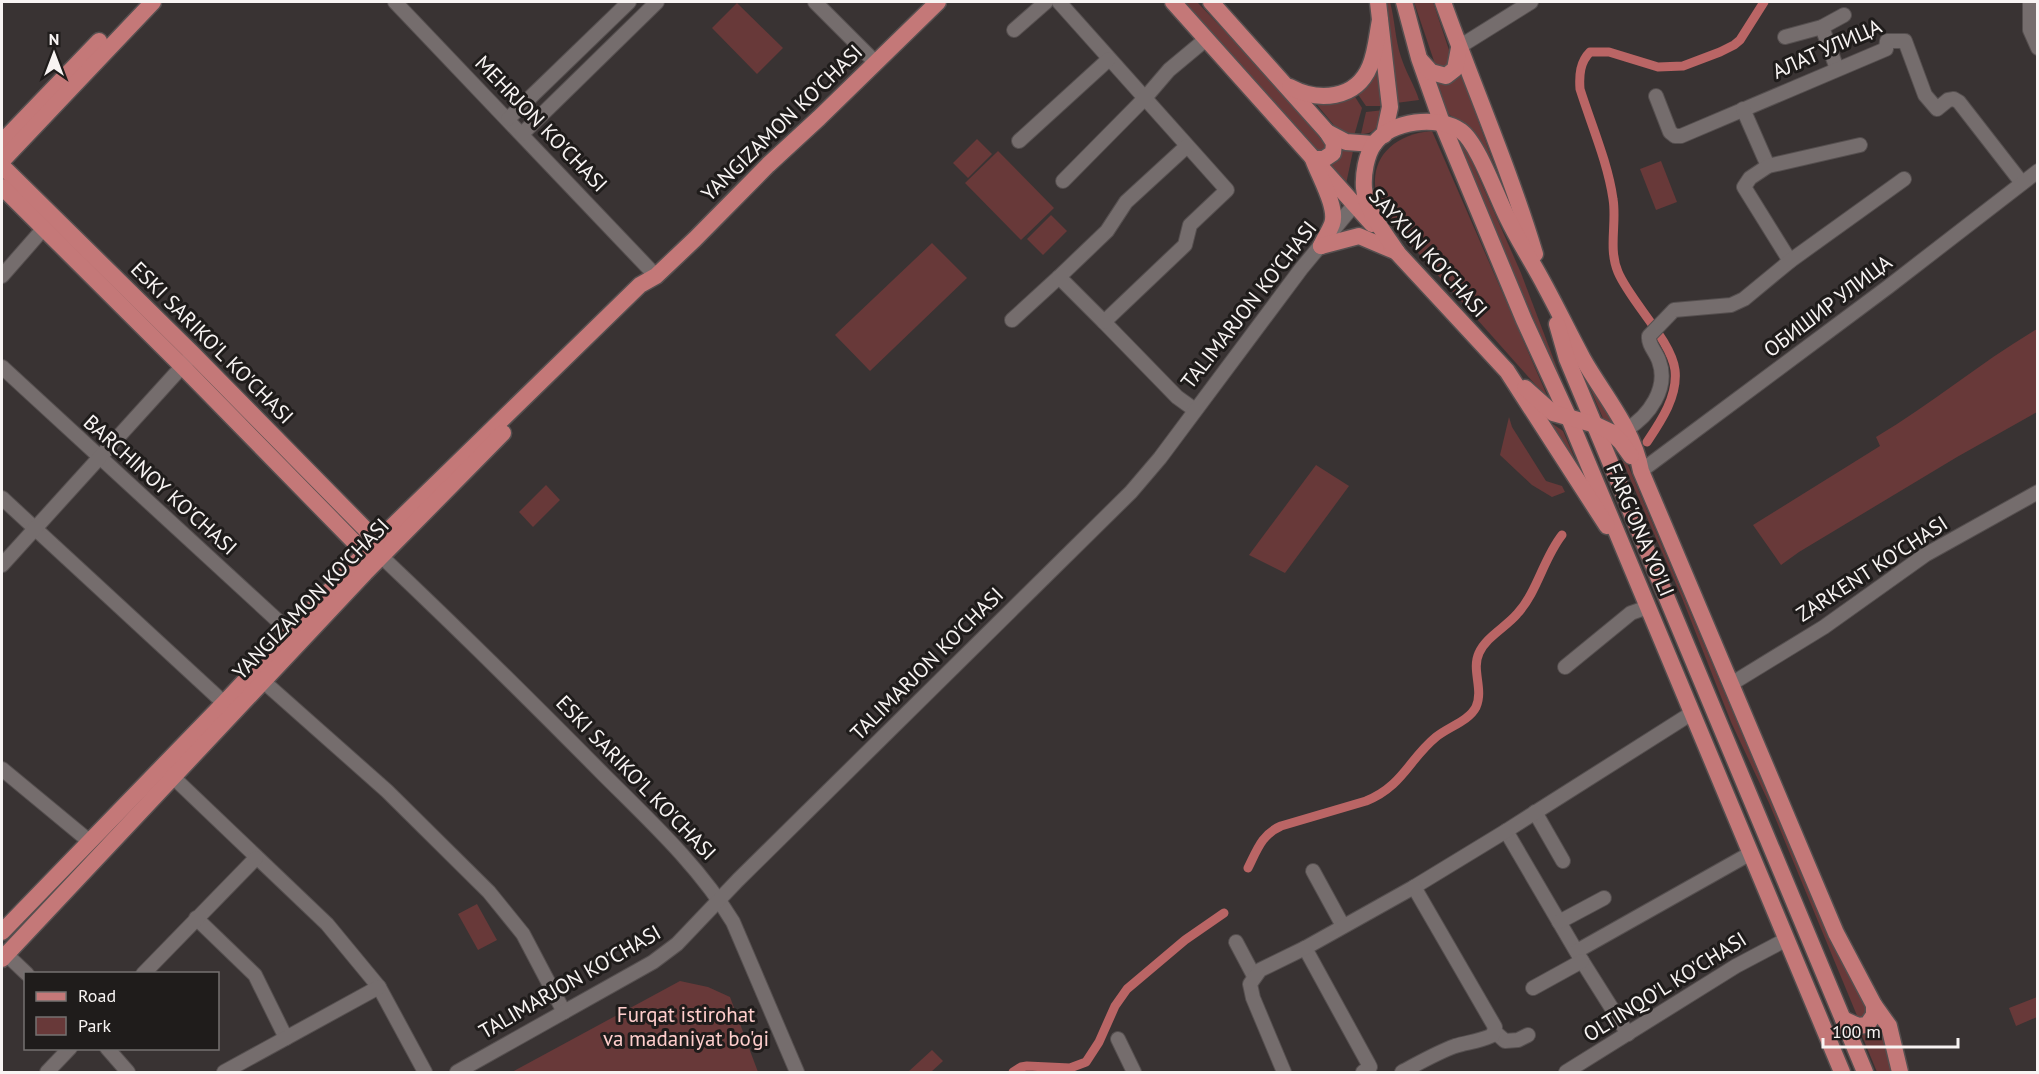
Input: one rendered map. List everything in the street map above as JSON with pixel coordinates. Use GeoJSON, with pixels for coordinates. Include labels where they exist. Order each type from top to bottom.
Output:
{"type":"FeatureCollection","features":[{"type":"Feature","properties":{"kind":"main road"},"geometry":{"type":"LineString","coordinates":[[2,142],[138,2]]}},
{"type":"Feature","properties":{"kind":"main road"},"geometry":{"type":"LineString","coordinates":[[2,161],[153,2]]}},
{"type":"Feature","properties":{"kind":"main road","name":"YANGIZAMON KO'CHASI"},"geometry":{"type":"LineString","coordinates":[[4,956],[96,847],[290,632],[647,292],[656,276],[938,2]]}},
{"type":"Feature","properties":{"kind":"main road","name":"SAYXUN KO'CHASI"},"geometry":{"type":"LineString","coordinates":[[1173,2],[1354,205],[1507,371],[1584,493],[1626,554]]}},
{"type":"Feature","properties":{"kind":"main road"},"geometry":{"type":"LineString","coordinates":[[1211,2],[1334,142],[1333,153],[1324,159],[1313,159],[1332,204],[1334,215],[1332,225],[1321,246]]}},
{"type":"Feature","properties":{"kind":"main road"},"geometry":{"type":"LineString","coordinates":[[1378,2],[1390,107],[1379,140],[1367,161],[1364,190],[1370,208],[1397,252]]}},
{"type":"Feature","properties":{"kind":"main road","name":"FARG'ONA YO'LI"},"geometry":{"type":"LineString","coordinates":[[1404,2],[1419,58],[1442,123],[1524,320],[1569,418],[1842,1072]]}},
{"type":"Feature","properties":{"kind":"main road","name":"FARG'ONA YO'LI"},"geometry":{"type":"LineString","coordinates":[[1443,2],[1524,214],[1567,359],[1865,1072]]}},
{"type":"Feature","properties":{"kind":"main road"},"geometry":{"type":"LineString","coordinates":[[1282,81],[1313,96],[1333,96],[1352,89],[1362,80],[1370,66],[1380,20]]}},
{"type":"Feature","properties":{"kind":"main road"},"geometry":{"type":"LineString","coordinates":[[1419,58],[1431,72],[1446,76],[1455,69],[1459,47]]}},
{"type":"Feature","properties":{"kind":"main road"},"geometry":{"type":"LineString","coordinates":[[1327,132],[1346,142],[1379,140],[1396,128],[1411,123],[1442,123],[1456,128],[1470,139],[1509,220],[1583,359],[1627,429],[1638,453],[1641,471]]}},
{"type":"Feature","properties":{"kind":"main road","name":"ESKI SARIKO'L KO'CHASI"},"geometry":{"type":"LineString","coordinates":[[2,166],[374,550]]}},
{"type":"Feature","properties":{"kind":"main road"},"geometry":{"type":"LineString","coordinates":[[1354,205],[1364,182]]}},
{"type":"Feature","properties":{"kind":"main road","name":"ESKI SARIKO'L KO'CHASI"},"geometry":{"type":"LineString","coordinates":[[2,187],[188,360]]}},
{"type":"Feature","properties":{"kind":"main road"},"geometry":{"type":"LineString","coordinates":[[1321,246],[1359,236],[1397,252]]}},
{"type":"Feature","properties":{"kind":"main road"},"geometry":{"type":"LineString","coordinates":[[1507,371],[1547,410],[1596,425],[1617,437],[1641,471],[1836,933],[1874,1005],[1889,1026],[1900,1072]]}},
{"type":"Feature","properties":{"kind":"main road"},"geometry":{"type":"LineString","coordinates":[[1569,418],[1581,413],[1583,395]]}},
{"type":"Feature","properties":{"kind":"main road","name":"YANGIZAMON KO'CHASI"},"geometry":{"type":"LineString","coordinates":[[2,932],[173,777],[264,681],[374,550]]}},
{"type":"Feature","properties":{"kind":"main road"},"geometry":{"type":"LineString","coordinates":[[1874,1005],[1871,1028],[1876,1032],[1883,1031],[1889,1026]]}},
{"type":"Feature","properties":{"kind":"main road"},"geometry":{"type":"LineString","coordinates":[[1843,1019],[1858,1026],[1870,1023]]}},
{"type":"Feature","properties":{"kind":"street","name":"MEHRJON KO'CHASI"},"geometry":{"type":"LineString","coordinates":[[395,2],[656,276]]}},
{"type":"Feature","properties":{"kind":"street"},"geometry":{"type":"LineString","coordinates":[[508,119],[629,2]]}},
{"type":"Feature","properties":{"kind":"street"},"geometry":{"type":"LineString","coordinates":[[522,134],[657,2]]}},
{"type":"Feature","properties":{"kind":"street"},"geometry":{"type":"LineString","coordinates":[[815,2],[876,63]]}},
{"type":"Feature","properties":{"kind":"street"},"geometry":{"type":"LineString","coordinates":[[1014,30],[1046,2]]}},
{"type":"Feature","properties":{"kind":"street"},"geometry":{"type":"LineString","coordinates":[[1059,2],[1227,190],[1190,225],[1185,245],[1104,322]]}},
{"type":"Feature","properties":{"kind":"street"},"geometry":{"type":"LineString","coordinates":[[1459,47],[1531,2]]}},
{"type":"Feature","properties":{"kind":"street"},"geometry":{"type":"LineString","coordinates":[[2030,2],[2030,30],[2037,48]]}},
{"type":"Feature","properties":{"kind":"street"},"geometry":{"type":"LineString","coordinates":[[1785,37],[1822,27],[1844,15]]}},
{"type":"Feature","properties":{"kind":"street"},"geometry":{"type":"LineString","coordinates":[[1822,27],[1838,69]]}},
{"type":"Feature","properties":{"kind":"street"},"geometry":{"type":"LineString","coordinates":[[1063,181],[1145,98],[1169,70],[1205,40]]}},
{"type":"Feature","properties":{"kind":"street","name":"АЛАТ УЛИЦА"},"geometry":{"type":"LineString","coordinates":[[1656,96],[1670,132],[1675,136],[1681,136],[1886,50],[1887,42],[1905,41],[1925,95],[1937,109],[1948,100],[1954,99],[1959,102],[2022,183]]}},
{"type":"Feature","properties":{"kind":"street"},"geometry":{"type":"LineString","coordinates":[[1019,141],[1109,59]]}},
{"type":"Feature","properties":{"kind":"street"},"geometry":{"type":"LineString","coordinates":[[1743,109],[1768,166]]}},
{"type":"Feature","properties":{"kind":"street"},"geometry":{"type":"LineString","coordinates":[[1790,261],[1739,189],[1768,166],[1860,145]]}},
{"type":"Feature","properties":{"kind":"street"},"geometry":{"type":"LineString","coordinates":[[1012,320],[1107,231],[1126,202],[1187,146]]}},
{"type":"Feature","properties":{"kind":"street","name":"ОБИШИР УЛИЦА"},"geometry":{"type":"LineString","coordinates":[[1641,471],[1888,287],[2037,171]]}},
{"type":"Feature","properties":{"kind":"street"},"geometry":{"type":"LineString","coordinates":[[1627,429],[1647,412],[1660,388],[1661,367],[1649,341],[1655,329],[1674,310],[1731,305],[1743,299],[1790,261],[1904,179]]}},
{"type":"Feature","properties":{"kind":"street","name":"TALIMARJON KO'CHASI"},"geometry":{"type":"LineString","coordinates":[[457,1072],[665,953],[702,920],[719,900],[1131,492],[1160,458],[1301,269],[1354,205]]}},
{"type":"Feature","properties":{"kind":"street"},"geometry":{"type":"LineString","coordinates":[[2,276],[44,228]]}},
{"type":"Feature","properties":{"kind":"street"},"geometry":{"type":"LineString","coordinates":[[1059,277],[1177,397],[1195,410]]}},
{"type":"Feature","properties":{"kind":"street"},"geometry":{"type":"LineString","coordinates":[[2,565],[188,360]]}},
{"type":"Feature","properties":{"kind":"street","name":"BARCHINOY KO'CHASI"},"geometry":{"type":"LineString","coordinates":[[2,367],[98,458],[290,632]]}},
{"type":"Feature","properties":{"kind":"street","name":"ZARKENT KO'CHASI"},"geometry":{"type":"LineString","coordinates":[[1731,684],[1824,627],[1925,555],[2037,492]]}},
{"type":"Feature","properties":{"kind":"street"},"geometry":{"type":"LineString","coordinates":[[2,498],[224,703]]}},
{"type":"Feature","properties":{"kind":"street","name":"ESKI SARIKO'L KO'CHASI"},"geometry":{"type":"LineString","coordinates":[[374,550],[656,828],[719,900],[733,922],[797,1072]]}},
{"type":"Feature","properties":{"kind":"street"},"geometry":{"type":"LineString","coordinates":[[1565,667],[1631,613],[1648,607]]}},
{"type":"Feature","properties":{"kind":"street"},"geometry":{"type":"LineString","coordinates":[[264,681],[387,791],[489,892],[523,934],[564,1012]]}},
{"type":"Feature","properties":{"kind":"street"},"geometry":{"type":"LineString","coordinates":[[1284,1072],[1253,998],[1250,984],[1260,970],[1305,948],[1414,887],[1692,713]]}},
{"type":"Feature","properties":{"kind":"street"},"geometry":{"type":"LineString","coordinates":[[2,769],[96,847]]}},
{"type":"Feature","properties":{"kind":"street"},"geometry":{"type":"LineString","coordinates":[[173,777],[327,924],[379,987],[425,1072]]}},
{"type":"Feature","properties":{"kind":"street"},"geometry":{"type":"LineString","coordinates":[[1535,812],[1563,861]]}},
{"type":"Feature","properties":{"kind":"street"},"geometry":{"type":"LineString","coordinates":[[1506,831],[1579,956],[1628,1034]]}},
{"type":"Feature","properties":{"kind":"street"},"geometry":{"type":"LineString","coordinates":[[1533,988],[1579,956],[1751,853]]}},
{"type":"Feature","properties":{"kind":"street"},"geometry":{"type":"LineString","coordinates":[[145,972],[256,858]]}},
{"type":"Feature","properties":{"kind":"street"},"geometry":{"type":"LineString","coordinates":[[1313,871],[1343,926]]}},
{"type":"Feature","properties":{"kind":"street"},"geometry":{"type":"LineString","coordinates":[[1414,887],[1495,1027],[1495,1032],[1505,1041],[1518,1040],[1528,1035]]}},
{"type":"Feature","properties":{"kind":"street"},"geometry":{"type":"LineString","coordinates":[[1559,922],[1604,898]]}},
{"type":"Feature","properties":{"kind":"street"},"geometry":{"type":"LineString","coordinates":[[196,918],[255,975],[286,1038]]}},
{"type":"Feature","properties":{"kind":"street","name":"OLTINQO'L KO'CHASI"},"geometry":{"type":"LineString","coordinates":[[1566,1072],[1736,966],[1787,939]]}},
{"type":"Feature","properties":{"kind":"street"},"geometry":{"type":"LineString","coordinates":[[1236,942],[1254,976]]}},
{"type":"Feature","properties":{"kind":"street"},"geometry":{"type":"LineString","coordinates":[[1305,948],[1370,1067],[1363,1072]]}},
{"type":"Feature","properties":{"kind":"street"},"geometry":{"type":"LineString","coordinates":[[4,956],[24,972]]}},
{"type":"Feature","properties":{"kind":"street"},"geometry":{"type":"LineString","coordinates":[[224,1072],[379,987]]}},
{"type":"Feature","properties":{"kind":"street"},"geometry":{"type":"LineString","coordinates":[[1402,1072],[1431,1056],[1458,1045],[1477,1042],[1495,1032]]}},
{"type":"Feature","properties":{"kind":"street"},"geometry":{"type":"LineString","coordinates":[[1118,1039],[1134,1072]]}},
{"type":"Feature","properties":{"kind":"street"},"geometry":{"type":"LineString","coordinates":[[47,1072],[68,1050]]}},
{"type":"Feature","properties":{"kind":"street"},"geometry":{"type":"LineString","coordinates":[[109,1050],[128,1072]]}},
{"type":"Feature","properties":{"kind":"green space"},"geometry":{"type":"Polygon","coordinates":[[[1181,2],[1197,2],[1331,142],[1331,147],[1318,152],[1181,2]]]}},
{"type":"Feature","properties":{"kind":"green space"},"geometry":{"type":"Polygon","coordinates":[[[1384,2],[1390,2],[1401,57],[1419,100],[1396,103],[1384,2]]]}},
{"type":"Feature","properties":{"kind":"green space"},"geometry":{"type":"Polygon","coordinates":[[[1414,2],[1433,2],[1450,53],[1450,68],[1438,68],[1435,64],[1414,2]]]}},
{"type":"Feature","properties":{"kind":"green space"},"geometry":{"type":"Polygon","coordinates":[[[737,3],[783,48],[757,74],[712,28],[737,3]]]}},
{"type":"Feature","properties":{"kind":"green space"},"geometry":{"type":"Polygon","coordinates":[[[1378,60],[1382,106],[1366,106],[1355,90],[1378,60]]]}},
{"type":"Feature","properties":{"kind":"green space"},"geometry":{"type":"Polygon","coordinates":[[[1460,71],[1512,214],[1470,129],[1447,113],[1435,80],[1460,71]]]}},
{"type":"Feature","properties":{"kind":"green space"},"geometry":{"type":"Polygon","coordinates":[[[1352,92],[1362,108],[1354,136],[1338,130],[1313,100],[1352,92]]]}},
{"type":"Feature","properties":{"kind":"green space"},"geometry":{"type":"Polygon","coordinates":[[[1384,110],[1374,130],[1361,134],[1366,112],[1384,110]]]}},
{"type":"Feature","properties":{"kind":"green space"},"geometry":{"type":"Polygon","coordinates":[[[1432,131],[1549,400],[1387,218],[1379,202],[1375,186],[1376,172],[1380,160],[1388,149],[1400,140],[1432,131]]]}},
{"type":"Feature","properties":{"kind":"green space"},"geometry":{"type":"Polygon","coordinates":[[[977,139],[992,154],[968,178],[953,163],[977,139]]]}},
{"type":"Feature","properties":{"kind":"green space"},"geometry":{"type":"Polygon","coordinates":[[[1455,139],[1468,153],[1521,273],[1568,397],[1455,139]]]}},
{"type":"Feature","properties":{"kind":"green space"},"geometry":{"type":"Polygon","coordinates":[[[1341,149],[1353,151],[1346,184],[1331,165],[1341,149]]]}},
{"type":"Feature","properties":{"kind":"green space"},"geometry":{"type":"Polygon","coordinates":[[[998,151],[1054,208],[1021,240],[965,183],[998,151]]]}},
{"type":"Feature","properties":{"kind":"green space"},"geometry":{"type":"Polygon","coordinates":[[[1661,161],[1677,202],[1656,210],[1640,169],[1661,161]]]}},
{"type":"Feature","properties":{"kind":"green space"},"geometry":{"type":"Polygon","coordinates":[[[1051,215],[1067,231],[1043,255],[1027,239],[1051,215]]]}},
{"type":"Feature","properties":{"kind":"green space"},"geometry":{"type":"Polygon","coordinates":[[[932,243],[967,278],[870,371],[835,335],[932,243]]]}},
{"type":"Feature","properties":{"kind":"green space"},"geometry":{"type":"Polygon","coordinates":[[[2037,329],[2037,412],[1957,457],[1781,565],[1753,525],[1880,446],[1876,437],[2037,329]]]}},
{"type":"Feature","properties":{"kind":"green space"},"geometry":{"type":"Polygon","coordinates":[[[1576,356],[1622,430],[1606,425],[1576,356]]]}},
{"type":"Feature","properties":{"kind":"green space"},"geometry":{"type":"Polygon","coordinates":[[[1509,417],[1512,427],[1546,481],[1562,486],[1565,492],[1552,497],[1532,485],[1500,455],[1509,417]]]}},
{"type":"Feature","properties":{"kind":"green space"},"geometry":{"type":"Polygon","coordinates":[[[1544,418],[1563,431],[1581,473],[1544,418]]]}},
{"type":"Feature","properties":{"kind":"green space"},"geometry":{"type":"Polygon","coordinates":[[[1618,451],[1627,463],[1823,925],[1871,1012],[1869,1017],[1858,1018],[1769,803],[1731,722],[1682,598],[1618,451]]]}},
{"type":"Feature","properties":{"kind":"green space"},"geometry":{"type":"Polygon","coordinates":[[[1316,465],[1349,486],[1285,573],[1249,555],[1316,465]]]}},
{"type":"Feature","properties":{"kind":"green space"},"geometry":{"type":"Polygon","coordinates":[[[546,485],[560,500],[533,527],[519,512],[546,485]]]}},
{"type":"Feature","properties":{"kind":"green space"},"geometry":{"type":"Polygon","coordinates":[[[477,904],[497,940],[478,950],[458,914],[477,904]]]}},
{"type":"Feature","properties":{"kind":"green space","name":"Furqat istirohat va madaniyat bo'gi"},"geometry":{"type":"Polygon","coordinates":[[[680,981],[708,987],[730,997],[758,1072],[512,1072],[680,981]]]}},
{"type":"Feature","properties":{"kind":"green space"},"geometry":{"type":"Polygon","coordinates":[[[2037,997],[2037,1017],[2016,1026],[2009,1008],[2037,997]]]}},
{"type":"Feature","properties":{"kind":"green space"},"geometry":{"type":"Polygon","coordinates":[[[1870,1030],[1877,1036],[1886,1036],[1892,1072],[1877,1072],[1860,1031],[1870,1030]]]}},
{"type":"Feature","properties":{"kind":"green space"},"geometry":{"type":"Polygon","coordinates":[[[932,1050],[943,1061],[931,1072],[908,1072],[932,1050]]]}},
{"type":"Feature","properties":{"kind":"waterway"},"geometry":{"type":"LineString","coordinates":[[1647,442],[1671,399],[1675,370],[1666,346],[1631,295],[1615,263],[1611,185],[1580,89],[1581,69],[1590,52],[1609,52],[1658,67],[1683,66],[1734,45],[1740,40],[1764,2]]}},
{"type":"Feature","properties":{"kind":"waterway"},"geometry":{"type":"LineString","coordinates":[[1248,868],[1261,843],[1274,829],[1379,795],[1397,780],[1436,737],[1473,712],[1479,693],[1476,666],[1482,647],[1524,605],[1555,544],[1562,535]]}},
{"type":"Feature","properties":{"kind":"waterway"},"geometry":{"type":"LineString","coordinates":[[1013,1072],[1027,1066],[1070,1068],[1086,1062],[1099,1042],[1115,1006],[1127,989],[1185,940],[1224,913]]}}]}
